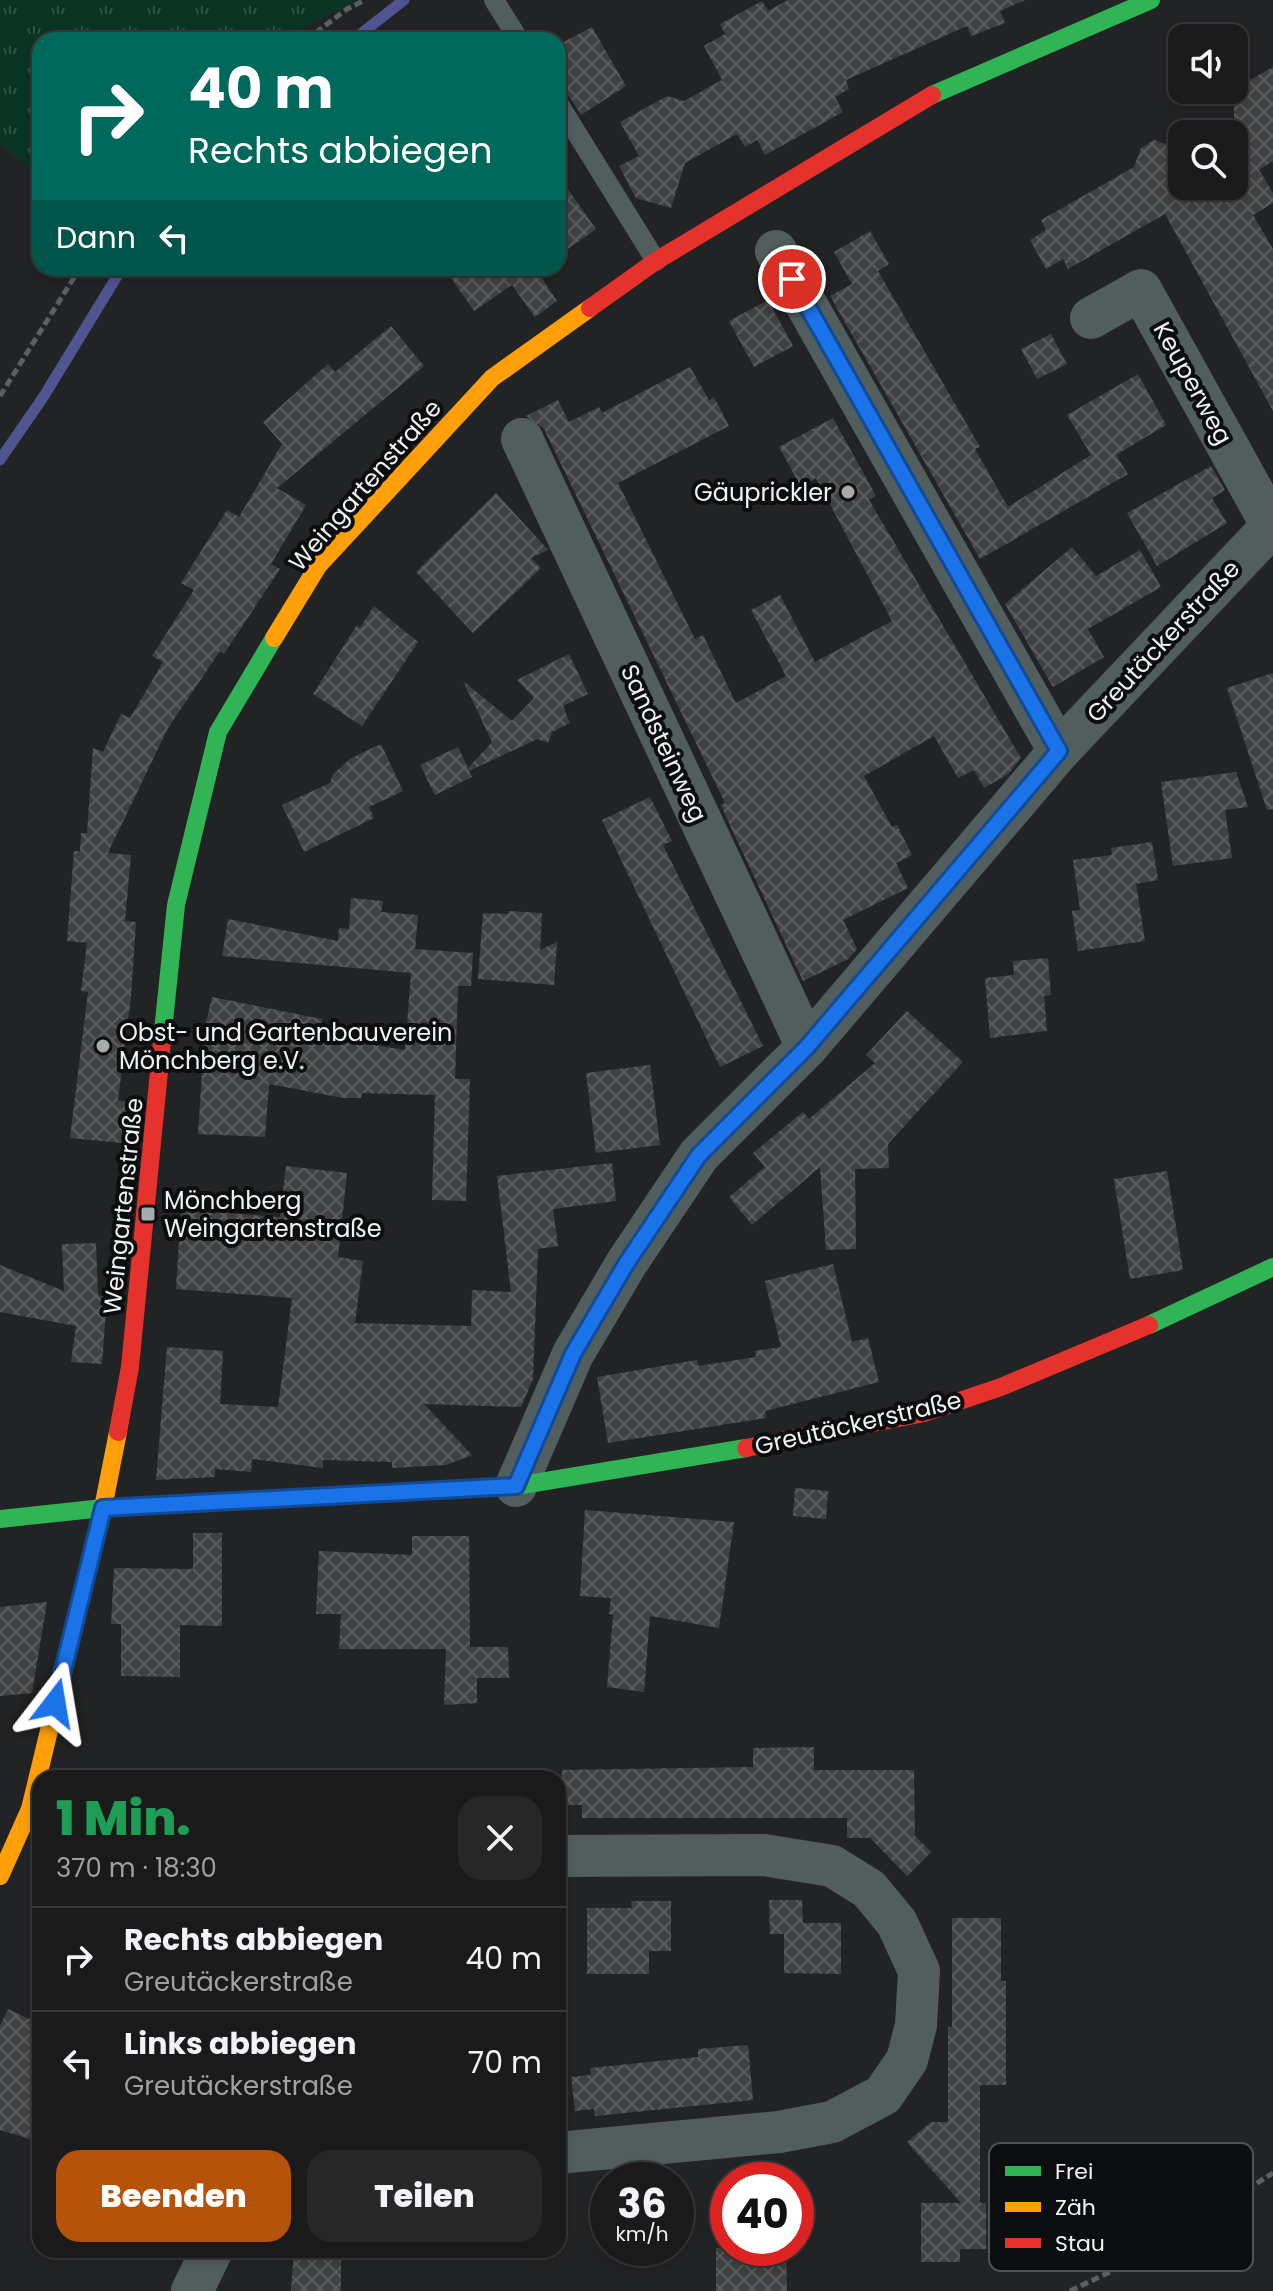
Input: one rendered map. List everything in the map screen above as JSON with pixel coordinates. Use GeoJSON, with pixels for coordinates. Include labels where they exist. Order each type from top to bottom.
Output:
{"type":"FeatureCollection","features":[{"type":"Feature","properties":{"kind":"street","name":"Weingartenstraße"},"geometry":{"type":"LineString","coordinates":[[44,1770],[103,1508],[130,1367],[176,905],[218,732],[318,566],[492,378],[656,261],[933,94],[1151,0]]}},
{"type":"Feature","properties":{"kind":"street"},"geometry":{"type":"LineString","coordinates":[[776,251],[1059,751]]}},
{"type":"Feature","properties":{"kind":"street","name":"Keuperweg"},"geometry":{"type":"LineString","coordinates":[[1091,318],[1141,290],[1272,525]]}},
{"type":"Feature","properties":{"kind":"street","name":"Sandsteinweg"},"geometry":{"type":"LineString","coordinates":[[522,439],[807,1047]]}},
{"type":"Feature","properties":{"kind":"street","name":"Greutäckerstraße"},"geometry":{"type":"LineString","coordinates":[[516,1486],[573,1354],[699,1155],[807,1047],[1059,751],[1272,525]]}},
{"type":"Feature","properties":{"kind":"street","name":"Greutäckerstraße"},"geometry":{"type":"LineString","coordinates":[[0,1519],[103,1508],[516,1486],[688,1460],[924,1413],[1001,1387],[1115,1341],[1273,1267]]}},
{"type":"Feature","properties":{"kind":"street","name":"Weingartenstraße"},"geometry":{"type":"LineString","coordinates":[[0,1876],[32,1817]]}},
{"type":"Feature","properties":{"kind":"street"},"geometry":{"type":"LineString","coordinates":[[566,1856],[764,1855],[832,1866],[869,1889],[897,1923],[919,1971],[916,2025],[907,2060],[883,2095],[832,2122],[779,2132],[566,2152]]}},
{"type":"Feature","properties":{"kind":"street"},"geometry":{"type":"LineString","coordinates":[[192,2291],[208,2258]]}},
{"type":"Feature","properties":{"kind":"lane"},"geometry":{"type":"LineString","coordinates":[[494,0],[514,32]]}},
{"type":"Feature","properties":{"kind":"lane"},"geometry":{"type":"LineString","coordinates":[[566,116],[656,261]]}},
{"type":"Feature","properties":{"kind":"path"},"geometry":{"type":"LineString","coordinates":[[317,32],[347,9],[365,0]]}},
{"type":"Feature","properties":{"kind":"path"},"geometry":{"type":"LineString","coordinates":[[0,396],[75,276]]}},
{"type":"Feature","properties":{"kind":"path"},"geometry":{"type":"LineString","coordinates":[[1253,2186],[1273,2173]]}},
{"type":"Feature","properties":{"kind":"path"},"geometry":{"type":"LineString","coordinates":[[1070,2291],[1085,2289],[1116,2271]]}},
{"type":"Feature","properties":{"kind":"green space"},"geometry":{"type":"Polygon","coordinates":[[[0,0],[357,0],[299,32],[32,32],[32,170],[0,145],[0,0]]]}},
{"type":"Feature","properties":{"kind":"building"},"geometry":{"type":"Polygon","coordinates":[[[788,0],[1025,0],[1000,11],[1005,23],[971,36],[967,26],[846,80],[849,89],[835,97],[843,112],[765,155],[757,140],[745,147],[737,134],[685,163],[671,208],[636,198],[619,166],[639,156],[620,122],[667,96],[684,101],[722,80],[704,46],[725,34],[720,24],[762,1],[768,11],[788,0]]]}},
{"type":"Feature","properties":{"kind":"building"},"geometry":{"type":"Polygon","coordinates":[[[592,27],[626,86],[581,115],[566,94],[566,41],[592,27]]]}},
{"type":"Feature","properties":{"kind":"building"},"geometry":{"type":"Polygon","coordinates":[[[1273,67],[1273,161],[1259,170],[1273,193],[1273,203],[1253,215],[1273,249],[1273,411],[1165,214],[1068,269],[1063,259],[1046,269],[1030,240],[1046,230],[1041,220],[1134,167],[1141,148],[1154,140],[1168,145],[1168,200],[1248,200],[1248,120],[1234,120],[1234,104],[1248,104],[1248,81],[1273,67]]]}},
{"type":"Feature","properties":{"kind":"building"},"geometry":{"type":"Polygon","coordinates":[[[566,186],[596,229],[566,250],[566,186]]]}},
{"type":"Feature","properties":{"kind":"building"},"geometry":{"type":"Polygon","coordinates":[[[870,231],[889,264],[878,271],[980,447],[975,449],[1008,507],[1091,455],[1067,415],[1138,374],[1166,425],[1116,455],[1128,474],[980,559],[830,296],[852,284],[834,252],[870,231]]]}},
{"type":"Feature","properties":{"kind":"building"},"geometry":{"type":"Polygon","coordinates":[[[450,276],[540,276],[557,301],[535,317],[512,285],[474,311],[450,276]]]}},
{"type":"Feature","properties":{"kind":"building"},"geometry":{"type":"Polygon","coordinates":[[[768,300],[793,346],[754,367],[729,321],[768,300]]]}},
{"type":"Feature","properties":{"kind":"building"},"geometry":{"type":"Polygon","coordinates":[[[391,326],[424,366],[277,488],[306,505],[271,564],[280,569],[224,654],[220,651],[168,728],[108,853],[131,855],[125,921],[136,922],[131,997],[118,1100],[127,1102],[122,1143],[70,1138],[88,992],[81,991],[87,943],[67,941],[74,851],[80,851],[81,833],[87,833],[93,748],[103,752],[121,714],[130,718],[163,662],[152,656],[194,590],[181,583],[227,510],[239,517],[282,444],[263,422],[328,364],[335,372],[391,326]]]}},
{"type":"Feature","properties":{"kind":"building"},"geometry":{"type":"Polygon","coordinates":[[[1051,334],[1067,364],[1037,379],[1021,349],[1051,334]]]}},
{"type":"Feature","properties":{"kind":"building"},"geometry":{"type":"Polygon","coordinates":[[[690,367],[709,400],[714,397],[729,426],[618,483],[695,639],[703,635],[736,703],[786,676],[751,610],[780,595],[815,662],[892,621],[816,478],[801,487],[779,447],[833,418],[876,496],[869,500],[1021,758],[1008,774],[984,788],[974,770],[958,778],[934,736],[864,776],[892,827],[897,825],[912,855],[896,863],[908,888],[843,920],[857,949],[848,959],[803,981],[727,819],[721,805],[725,803],[544,429],[526,416],[558,400],[569,422],[599,407],[602,413],[690,367]]]}},
{"type":"Feature","properties":{"kind":"building"},"geometry":{"type":"Polygon","coordinates":[[[1211,466],[1225,490],[1212,498],[1227,523],[1157,566],[1127,513],[1211,466]]]}},
{"type":"Feature","properties":{"kind":"building"},"geometry":{"type":"Polygon","coordinates":[[[496,493],[548,550],[531,558],[541,568],[473,633],[416,572],[496,493]]]}},
{"type":"Feature","properties":{"kind":"building"},"geometry":{"type":"Polygon","coordinates":[[[1072,547],[1096,576],[1140,550],[1161,587],[1088,629],[1104,657],[1053,687],[1005,604],[1072,547]]]}},
{"type":"Feature","properties":{"kind":"building"},"geometry":{"type":"Polygon","coordinates":[[[374,606],[418,642],[362,726],[313,694],[357,625],[360,628],[374,606]]]}},
{"type":"Feature","properties":{"kind":"building"},"geometry":{"type":"Polygon","coordinates":[[[569,654],[588,694],[563,706],[570,723],[552,732],[548,743],[537,739],[469,771],[472,777],[435,795],[420,765],[458,747],[468,768],[492,742],[463,681],[512,721],[534,698],[517,680],[569,654]]]}},
{"type":"Feature","properties":{"kind":"building"},"geometry":{"type":"Polygon","coordinates":[[[1273,673],[1273,809],[1267,810],[1227,688],[1273,673]]]}},
{"type":"Feature","properties":{"kind":"building"},"geometry":{"type":"Polygon","coordinates":[[[381,744],[403,791],[369,807],[374,818],[304,852],[282,805],[330,783],[333,774],[351,758],[381,744]]]}},
{"type":"Feature","properties":{"kind":"building"},"geometry":{"type":"Polygon","coordinates":[[[1236,772],[1248,807],[1225,810],[1232,858],[1173,866],[1161,782],[1236,772]]]}},
{"type":"Feature","properties":{"kind":"building"},"geometry":{"type":"Polygon","coordinates":[[[650,797],[672,841],[663,845],[763,1046],[720,1067],[602,820],[650,797]]]}},
{"type":"Feature","properties":{"kind":"building"},"geometry":{"type":"Polygon","coordinates":[[[1152,842],[1158,880],[1136,884],[1145,941],[1078,951],[1072,911],[1080,910],[1073,860],[1112,855],[1111,848],[1152,842]]]}},
{"type":"Feature","properties":{"kind":"building"},"geometry":{"type":"Polygon","coordinates":[[[351,898],[383,901],[381,912],[418,915],[415,949],[473,953],[471,986],[458,986],[455,1079],[470,1079],[466,1201],[432,1200],[435,1095],[362,1093],[361,1098],[343,1098],[269,1084],[265,1137],[198,1134],[205,1027],[212,997],[322,1019],[319,1036],[405,1050],[411,973],[222,956],[228,919],[338,941],[339,928],[349,929],[351,898]]]}},
{"type":"Feature","properties":{"kind":"building"},"geometry":{"type":"Polygon","coordinates":[[[509,911],[542,913],[540,950],[557,942],[554,985],[478,979],[483,913],[508,914],[509,911]]]}},
{"type":"Feature","properties":{"kind":"building"},"geometry":{"type":"Polygon","coordinates":[[[1048,958],[1051,995],[1044,996],[1047,1031],[990,1038],[985,978],[1014,975],[1013,961],[1048,958]]]}},
{"type":"Feature","properties":{"kind":"building"},"geometry":{"type":"Polygon","coordinates":[[[907,1011],[963,1062],[888,1144],[889,1168],[855,1169],[856,1249],[826,1250],[820,1167],[752,1225],[729,1197],[765,1167],[753,1153],[803,1112],[809,1119],[875,1063],[866,1055],[907,1011]]]}},
{"type":"Feature","properties":{"kind":"building"},"geometry":{"type":"Polygon","coordinates":[[[650,1065],[660,1145],[596,1153],[586,1073],[650,1065]]]}},
{"type":"Feature","properties":{"kind":"building"},"geometry":{"type":"Polygon","coordinates":[[[612,1163],[616,1201],[553,1209],[558,1246],[538,1249],[533,1379],[521,1407],[424,1404],[472,1455],[446,1465],[392,1468],[392,1462],[323,1460],[323,1468],[252,1459],[251,1472],[215,1469],[215,1477],[156,1480],[167,1347],[223,1351],[220,1404],[278,1407],[292,1298],[176,1289],[181,1210],[280,1217],[286,1166],[347,1173],[338,1257],[363,1261],[355,1323],[471,1326],[472,1290],[511,1292],[497,1176],[612,1163]]]}},
{"type":"Feature","properties":{"kind":"building"},"geometry":{"type":"Polygon","coordinates":[[[1167,1171],[1183,1270],[1130,1279],[1114,1179],[1167,1171]]]}},
{"type":"Feature","properties":{"kind":"building"},"geometry":{"type":"Polygon","coordinates":[[[96,1243],[98,1295],[107,1297],[102,1364],[71,1362],[76,1326],[0,1312],[0,1265],[64,1291],[62,1244],[96,1243]]]}},
{"type":"Feature","properties":{"kind":"building"},"geometry":{"type":"Polygon","coordinates":[[[833,1264],[852,1342],[868,1338],[879,1382],[765,1411],[766,1418],[608,1443],[597,1377],[697,1360],[698,1366],[756,1357],[755,1351],[781,1347],[765,1281],[833,1264]]]}},
{"type":"Feature","properties":{"kind":"building"},"geometry":{"type":"Polygon","coordinates":[[[795,1488],[828,1491],[826,1519],[793,1516],[795,1488]]]}},
{"type":"Feature","properties":{"kind":"building"},"geometry":{"type":"Polygon","coordinates":[[[585,1510],[734,1522],[719,1628],[650,1616],[644,1692],[607,1687],[613,1615],[609,1614],[611,1598],[580,1596],[585,1510]]]}},
{"type":"Feature","properties":{"kind":"building"},"geometry":{"type":"Polygon","coordinates":[[[193,1533],[222,1533],[222,1626],[180,1625],[180,1677],[121,1676],[121,1624],[111,1624],[114,1568],[193,1569],[193,1533]]]}},
{"type":"Feature","properties":{"kind":"building"},"geometry":{"type":"Polygon","coordinates":[[[412,1536],[469,1536],[470,1647],[508,1647],[509,1678],[477,1678],[477,1703],[444,1705],[446,1649],[339,1649],[341,1614],[316,1614],[319,1551],[412,1555],[412,1536]]]}},
{"type":"Feature","properties":{"kind":"building"},"geometry":{"type":"Polygon","coordinates":[[[47,1602],[32,1693],[0,1696],[0,1607],[47,1602]]]}},
{"type":"Feature","properties":{"kind":"building"},"geometry":{"type":"Polygon","coordinates":[[[814,1747],[814,1770],[914,1770],[915,1836],[931,1852],[907,1876],[870,1838],[847,1838],[847,1818],[582,1818],[582,1805],[566,1805],[566,1770],[562,1770],[753,1767],[753,1748],[814,1747]]]}},
{"type":"Feature","properties":{"kind":"building"},"geometry":{"type":"Polygon","coordinates":[[[769,1900],[802,1900],[803,1923],[841,1923],[841,1974],[784,1973],[784,1934],[770,1934],[769,1900]]]}},
{"type":"Feature","properties":{"kind":"building"},"geometry":{"type":"Polygon","coordinates":[[[631,1901],[671,1901],[671,1951],[649,1951],[649,1974],[587,1974],[587,1908],[632,1908],[631,1901]]]}},
{"type":"Feature","properties":{"kind":"building"},"geometry":{"type":"Polygon","coordinates":[[[952,1918],[1001,1918],[1001,1981],[1006,1981],[1006,2085],[980,2085],[980,2203],[986,2203],[986,2249],[960,2249],[960,2262],[921,2262],[921,2203],[961,2203],[907,2142],[931,2122],[948,2122],[952,1918]]]}},
{"type":"Feature","properties":{"kind":"building"},"geometry":{"type":"Polygon","coordinates":[[[8,2009],[32,2020],[32,2140],[0,2130],[0,2026],[8,2009]]]}},
{"type":"Feature","properties":{"kind":"building"},"geometry":{"type":"Polygon","coordinates":[[[748,2045],[753,2100],[595,2116],[594,2109],[575,2111],[571,2077],[591,2075],[590,2068],[698,2057],[698,2049],[748,2045]]]}},
{"type":"Feature","properties":{"kind":"building"},"geometry":{"type":"Polygon","coordinates":[[[293,2258],[341,2258],[341,2291],[291,2291],[293,2258]]]}},
{"type":"Feature","properties":{"kind":"building"},"geometry":{"type":"Polygon","coordinates":[[[716,2266],[786,2266],[787,2291],[716,2291],[716,2266]]]}},
{"type":"Feature","properties":{"kind":"waterway"},"geometry":{"type":"LineString","coordinates":[[363,32],[404,0]]}},
{"type":"Feature","properties":{"kind":"waterway"},"geometry":{"type":"LineString","coordinates":[[0,460],[44,396],[117,276]]}},
{"type":"Feature","properties":{"kind":"traffic: fast"},"geometry":{"type":"LineString","coordinates":[[932,95],[1151,0]]}},
{"type":"Feature","properties":{"kind":"traffic: fast"},"geometry":{"type":"LineString","coordinates":[[162,1041],[176,905],[218,732],[274,638]]}},
{"type":"Feature","properties":{"kind":"traffic: fast"},"geometry":{"type":"LineString","coordinates":[[1149,1325],[1273,1267]]}},
{"type":"Feature","properties":{"kind":"traffic: fast"},"geometry":{"type":"LineString","coordinates":[[0,1519],[103,1508],[516,1486],[746,1448]]}},
{"type":"Feature","properties":{"kind":"traffic: slow"},"geometry":{"type":"LineString","coordinates":[[274,638],[318,566],[492,378],[590,308]]}},
{"type":"Feature","properties":{"kind":"traffic: slow"},"geometry":{"type":"LineString","coordinates":[[39,1770],[103,1508],[118,1432]]}},
{"type":"Feature","properties":{"kind":"traffic: slow"},"geometry":{"type":"LineString","coordinates":[[0,1876],[32,1801]]}},
{"type":"Feature","properties":{"kind":"traffic: jam"},"geometry":{"type":"LineString","coordinates":[[590,308],[656,261],[932,95]]}},
{"type":"Feature","properties":{"kind":"traffic: jam"},"geometry":{"type":"LineString","coordinates":[[118,1432],[130,1367],[162,1041]]}},
{"type":"Feature","properties":{"kind":"traffic: jam"},"geometry":{"type":"LineString","coordinates":[[746,1448],[924,1413],[1001,1387],[1149,1325]]}},
{"type":"Feature","properties":{"kind":"place","name":"Gäuprickler"},"geometry":{"type":"Point","coordinates":[848,492]}},
{"type":"Feature","properties":{"kind":"place","name":"Obst- und Gartenbauverein Mönchberg e.V."},"geometry":{"type":"Point","coordinates":[103,1046]}},
{"type":"Feature","properties":{"kind":"place","name":"Mönchberg Weingartenstraße"},"geometry":{"type":"Point","coordinates":[148,1214]}},
{"type":"Feature","properties":{"kind":"route"},"geometry":{"type":"LineString","coordinates":[[55,1703],[103,1508],[516,1486],[573,1354],[626,1264],[699,1155],[807,1047],[1059,751],[792,279]]}}]}
